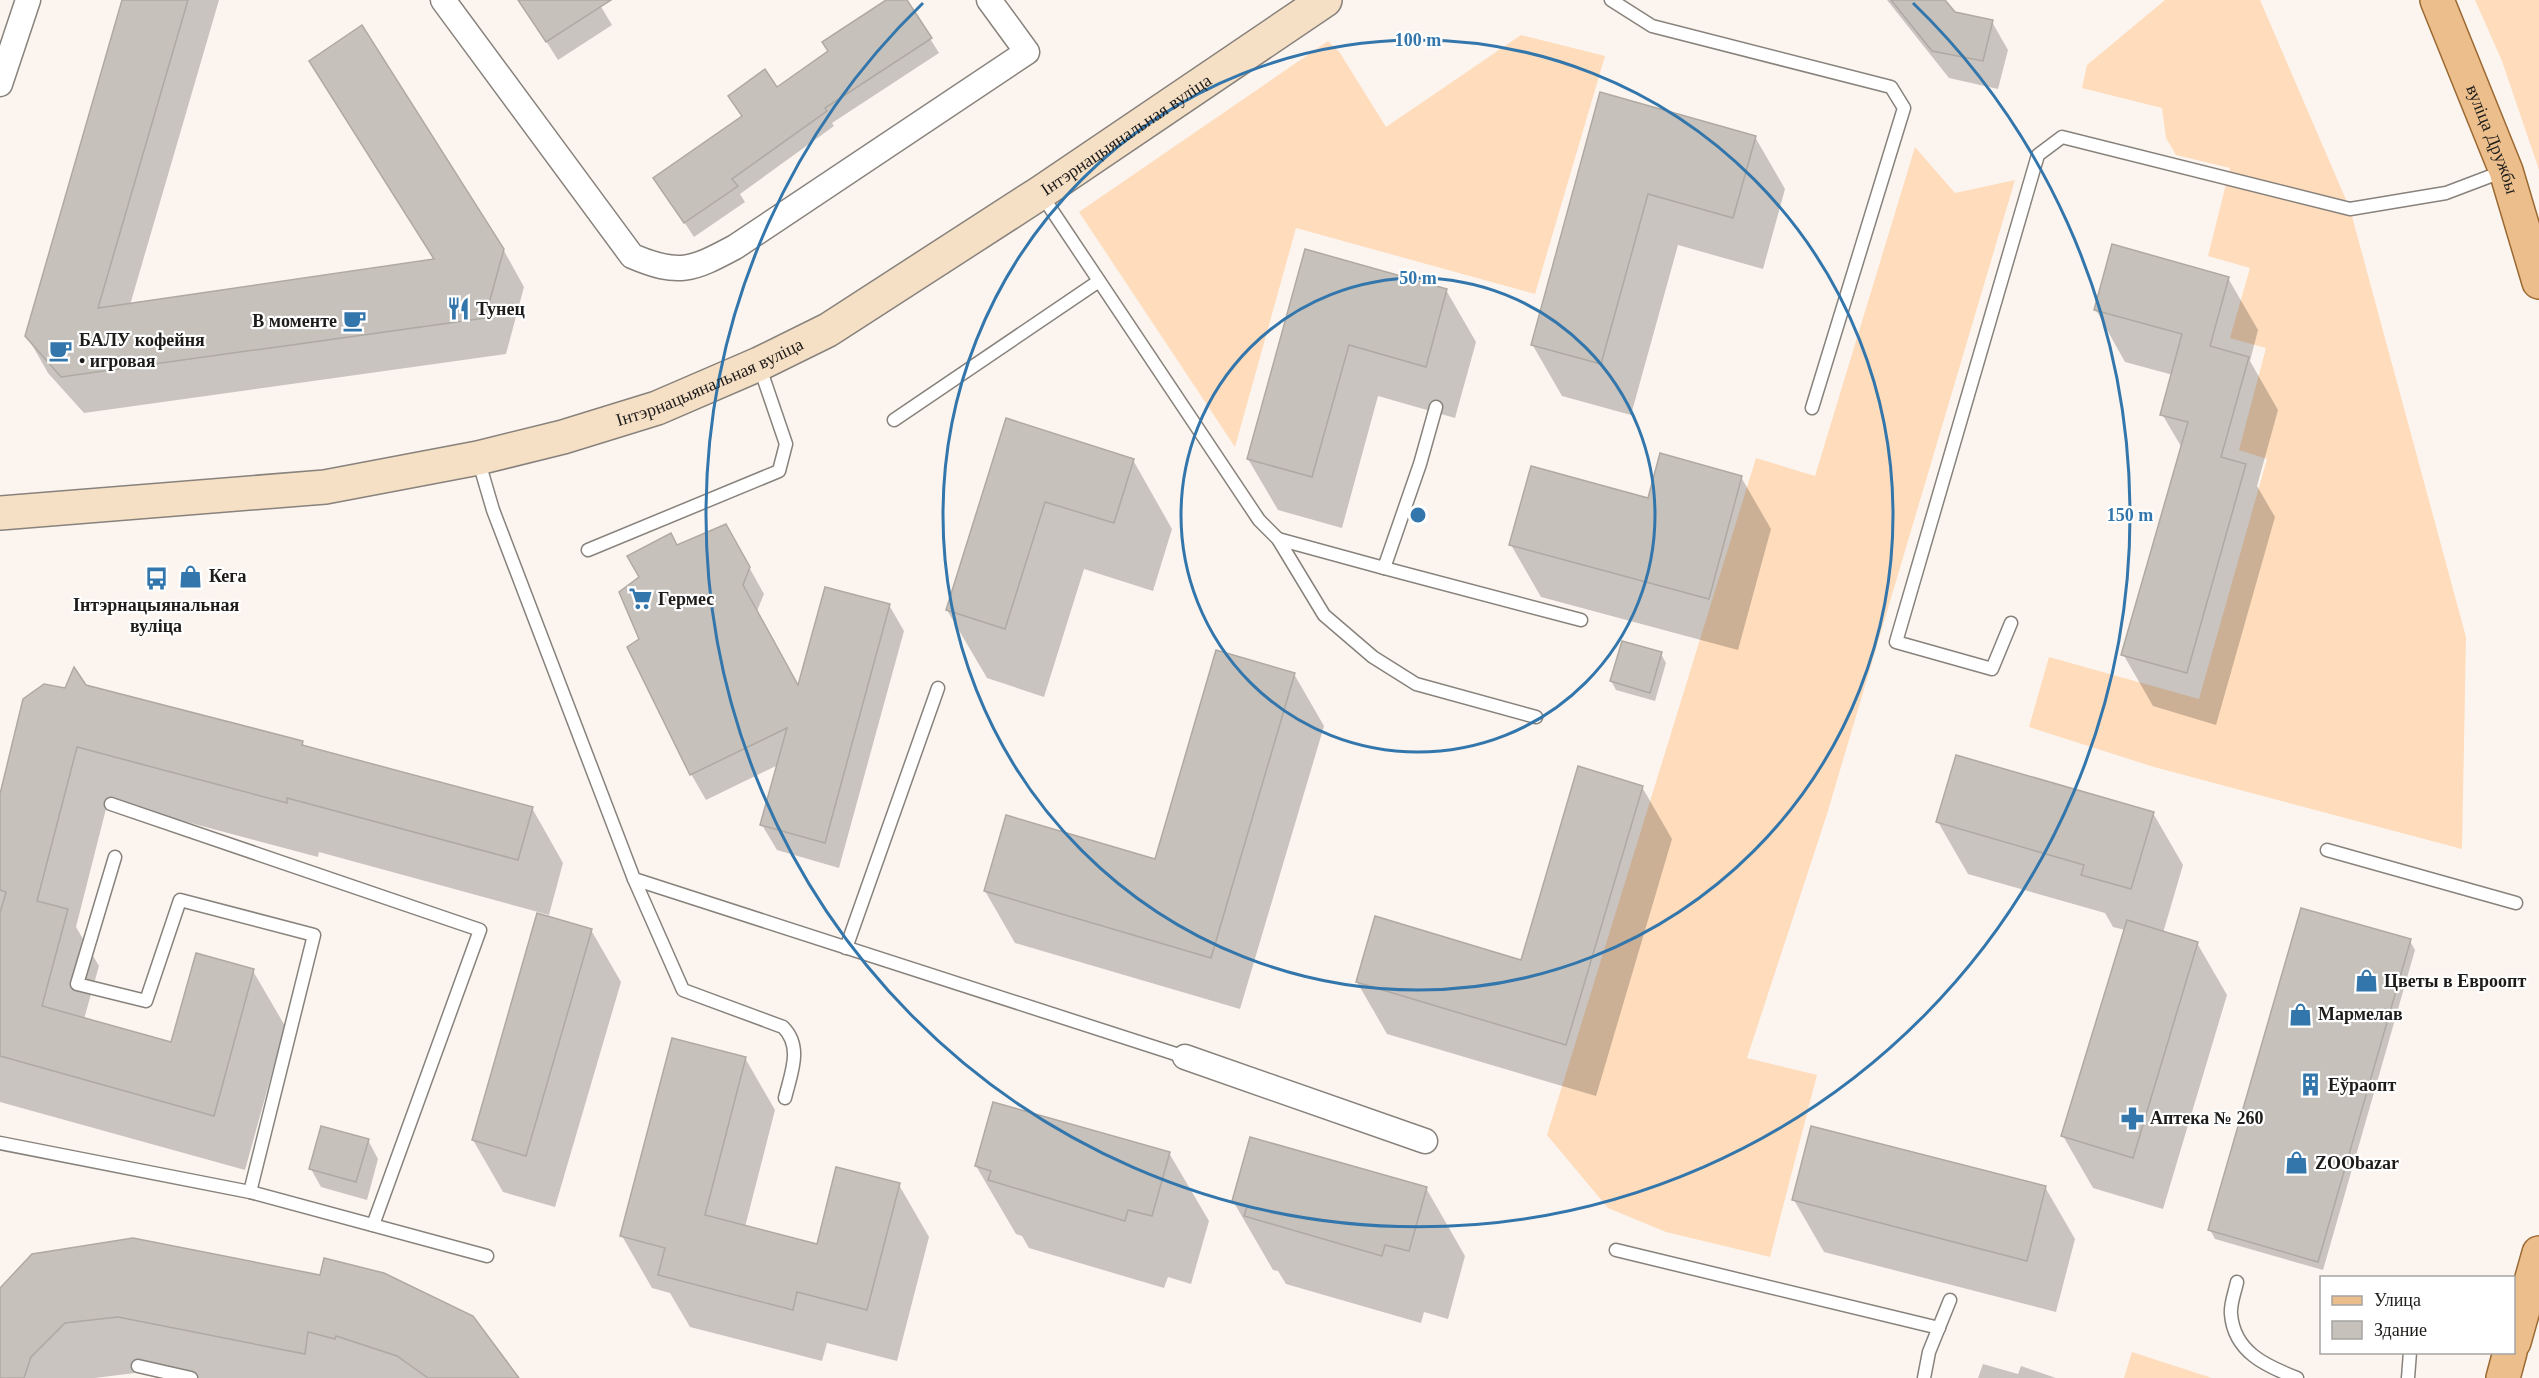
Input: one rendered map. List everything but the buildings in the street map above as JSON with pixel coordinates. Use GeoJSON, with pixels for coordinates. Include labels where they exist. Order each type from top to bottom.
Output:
{"type":"FeatureCollection","features":[{"type":"Feature","properties":{"kind":"main road","name":"Інтэрнацыянальная вуліца"},"geometry":{"type":"LineString","coordinates":[[0,513],[325,487],[477,458],[563,437],[657,408],[759,364],[828,330],[1040,193],[1325,0]]}},
{"type":"Feature","properties":{"kind":"main road","name":"вуліца Дружбы"},"geometry":{"type":"LineString","coordinates":[[2437,0],[2506,171],[2539,282]]}},
{"type":"Feature","properties":{"kind":"main road"},"geometry":{"type":"LineString","coordinates":[[2515,1338],[2539,1253]]}},
{"type":"Feature","properties":{"kind":"main road"},"geometry":{"type":"LineString","coordinates":[[2503,1378],[2510,1354]]}},
{"type":"Feature","properties":{"kind":"street"},"geometry":{"type":"LineString","coordinates":[[0,84],[28,0]]}},
{"type":"Feature","properties":{"kind":"street"},"geometry":{"type":"LineString","coordinates":[[443,0],[632,256],[661,268],[698,267],[735,247],[1027,52],[989,0]]}},
{"type":"Feature","properties":{"kind":"street"},"geometry":{"type":"LineString","coordinates":[[1185,1057],[1425,1141]]}},
{"type":"Feature","properties":{"kind":"lane"},"geometry":{"type":"LineString","coordinates":[[1611,0],[1652,26],[1891,87],[1904,108],[1812,408]]}},
{"type":"Feature","properties":{"kind":"lane"},"geometry":{"type":"LineString","coordinates":[[2011,623],[1992,669],[1896,642],[2038,155],[2062,137],[2350,209],[2446,193],[2506,171]]}},
{"type":"Feature","properties":{"kind":"lane"},"geometry":{"type":"LineString","coordinates":[[1040,193],[1259,520],[1278,540],[1324,615],[1373,657],[1416,684],[1536,717]]}},
{"type":"Feature","properties":{"kind":"lane"},"geometry":{"type":"LineString","coordinates":[[894,420],[1099,281]]}},
{"type":"Feature","properties":{"kind":"lane"},"geometry":{"type":"LineString","coordinates":[[588,550],[779,471],[786,444],[759,364]]}},
{"type":"Feature","properties":{"kind":"lane"},"geometry":{"type":"LineString","coordinates":[[1384,568],[1420,464],[1436,407]]}},
{"type":"Feature","properties":{"kind":"lane"},"geometry":{"type":"LineString","coordinates":[[477,458],[493,510],[634,879],[683,990],[783,1027],[792,1036],[795,1053],[785,1098]]}},
{"type":"Feature","properties":{"kind":"lane"},"geometry":{"type":"LineString","coordinates":[[1278,540],[1581,620]]}},
{"type":"Feature","properties":{"kind":"lane"},"geometry":{"type":"LineString","coordinates":[[846,948],[938,688]]}},
{"type":"Feature","properties":{"kind":"lane"},"geometry":{"type":"LineString","coordinates":[[111,804],[480,930],[373,1225]]}},
{"type":"Feature","properties":{"kind":"lane"},"geometry":{"type":"LineString","coordinates":[[2327,850],[2516,903]]}},
{"type":"Feature","properties":{"kind":"lane"},"geometry":{"type":"LineString","coordinates":[[115,856],[77,984],[146,1001],[180,900],[314,935],[250,1192]]}},
{"type":"Feature","properties":{"kind":"lane"},"geometry":{"type":"LineString","coordinates":[[634,879],[1185,1057]]}},
{"type":"Feature","properties":{"kind":"lane"},"geometry":{"type":"LineString","coordinates":[[0,1143],[250,1192],[487,1256]]}},
{"type":"Feature","properties":{"kind":"lane"},"geometry":{"type":"LineString","coordinates":[[1616,1250],[1939,1328]]}},
{"type":"Feature","properties":{"kind":"lane"},"geometry":{"type":"LineString","coordinates":[[2237,1282],[2230,1313],[2238,1341],[2265,1366],[2297,1378]]}},
{"type":"Feature","properties":{"kind":"lane"},"geometry":{"type":"LineString","coordinates":[[1924,1378],[1929,1352],[1950,1300]]}},
{"type":"Feature","properties":{"kind":"lane"},"geometry":{"type":"LineString","coordinates":[[2408,1378],[2410,1354]]}},
{"type":"Feature","properties":{"kind":"lane"},"geometry":{"type":"LineString","coordinates":[[138,1366],[191,1378]]}},
{"type":"Feature","properties":{"kind":"shaded area"},"geometry":{"type":"Polygon","coordinates":[[[2165,0],[2260,0],[2350,209],[2466,637],[2462,849],[2154,767],[2029,727],[2049,657],[2199,699],[2267,459],[2239,450],[2266,348],[2230,338],[2250,268],[2208,256],[2230,168],[2176,155],[2166,138],[2162,108],[2082,88],[2087,65],[2165,0]]]}},
{"type":"Feature","properties":{"kind":"shaded area"},"geometry":{"type":"Polygon","coordinates":[[[2475,0],[2539,0],[2539,170],[2502,61],[2475,0]]]}},
{"type":"Feature","properties":{"kind":"shaded area"},"geometry":{"type":"Polygon","coordinates":[[[1521,35],[1605,56],[1535,294],[1296,228],[1235,447],[1079,212],[1328,41],[1340,53],[1386,127],[1521,35]]]}},
{"type":"Feature","properties":{"kind":"shaded area"},"geometry":{"type":"Polygon","coordinates":[[[1915,147],[1955,193],[2015,180],[1827,814],[1747,1058],[1817,1075],[1770,1257],[1666,1232],[1608,1208],[1547,1135],[1756,458],[1815,476],[1915,147]]]}},
{"type":"Feature","properties":{"kind":"shaded area"},"geometry":{"type":"Polygon","coordinates":[[[2132,1352],[2212,1378],[2124,1378],[2132,1352]]]}},
{"type":"Feature","properties":{"kind":"place","name":"Тунец"},"geometry":{"type":"Point","coordinates":[458,309]}},
{"type":"Feature","properties":{"kind":"place","name":"В моменте"},"geometry":{"type":"Point","coordinates":[355,321]}},
{"type":"Feature","properties":{"kind":"place","name":"БАЛУ кофейня • игровая"},"geometry":{"type":"Point","coordinates":[61,350]}},
{"type":"Feature","properties":{"kind":"place","name":"Кега"},"geometry":{"type":"Point","coordinates":[191,576]}},
{"type":"Feature","properties":{"kind":"place","name":"Інтэрнацыянальная вуліца"},"geometry":{"type":"Point","coordinates":[156,579]}},
{"type":"Feature","properties":{"kind":"place","name":"Гермес"},"geometry":{"type":"Point","coordinates":[640,599]}},
{"type":"Feature","properties":{"kind":"place","name":"Цветы в Евроопт"},"geometry":{"type":"Point","coordinates":[2366,981]}},
{"type":"Feature","properties":{"kind":"place","name":"Мармелав"},"geometry":{"type":"Point","coordinates":[2300,1014]}},
{"type":"Feature","properties":{"kind":"place","name":"Еўраопт"},"geometry":{"type":"Point","coordinates":[2310,1085]}},
{"type":"Feature","properties":{"kind":"place","name":"Аптека № 260"},"geometry":{"type":"Point","coordinates":[2132,1118]}},
{"type":"Feature","properties":{"kind":"place","name":"ZOObazar"},"geometry":{"type":"Point","coordinates":[2297,1163]}}]}
